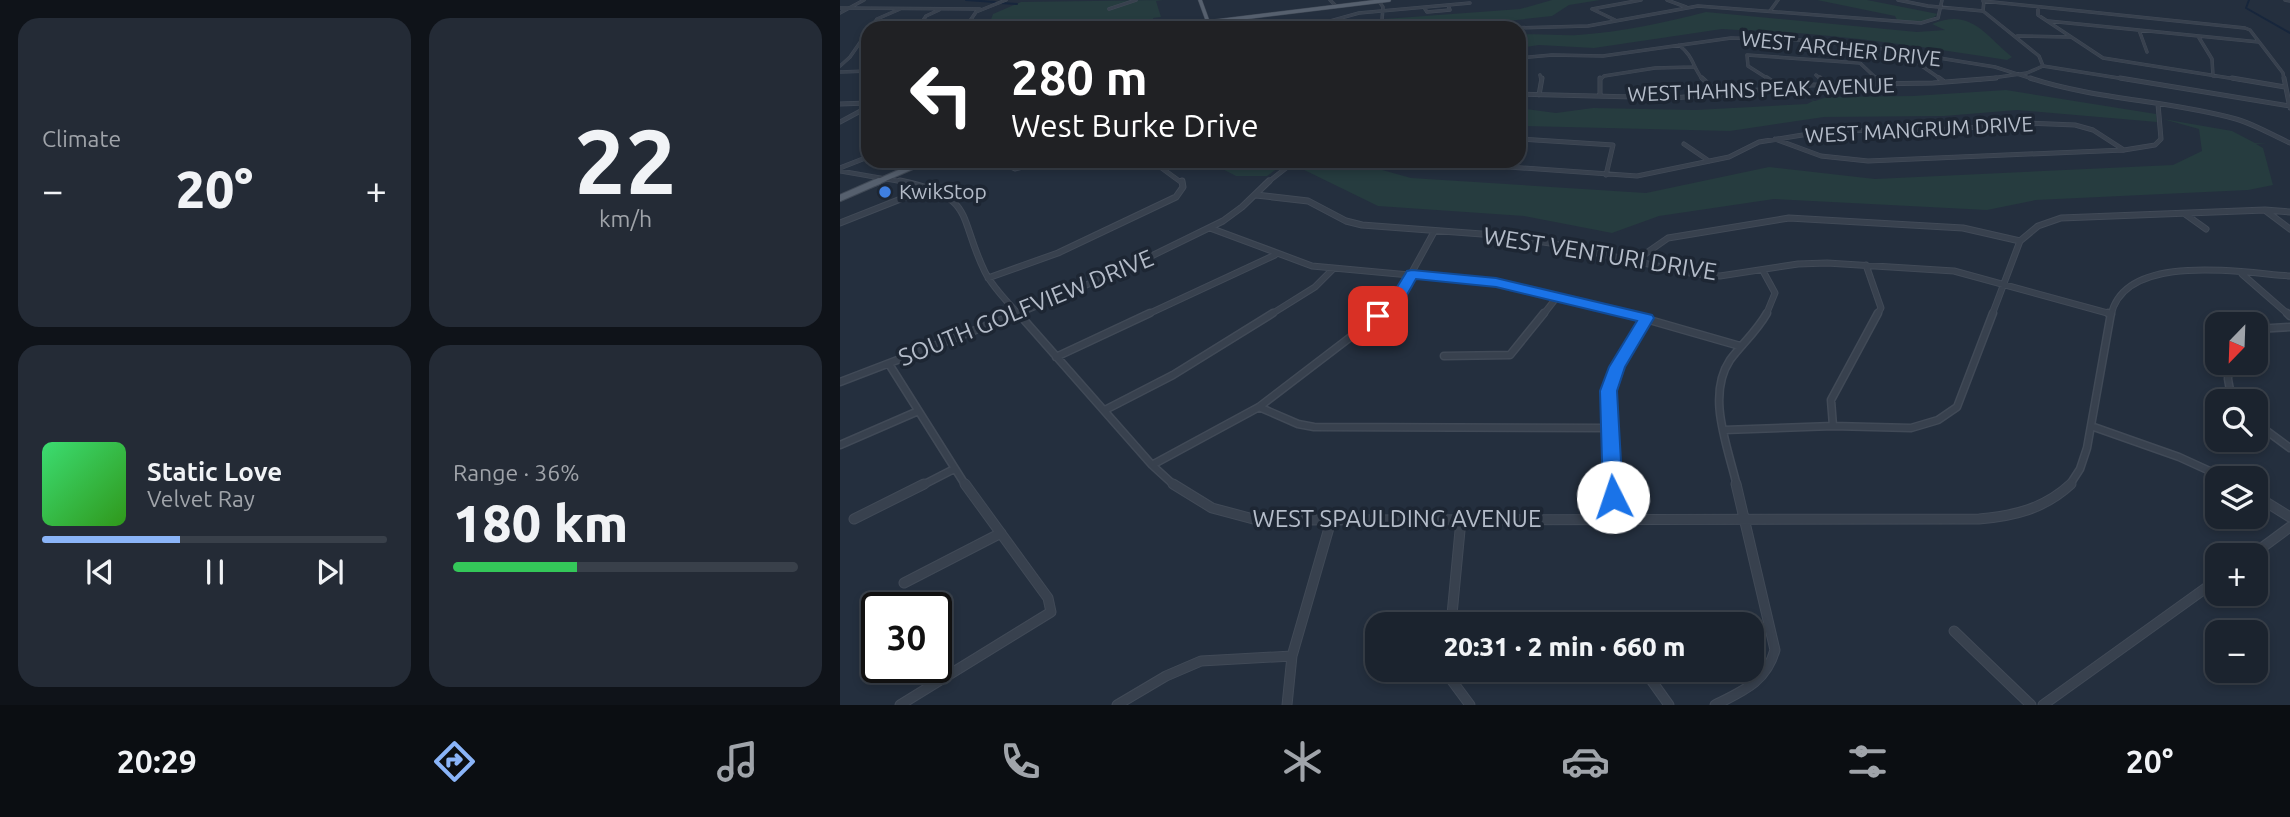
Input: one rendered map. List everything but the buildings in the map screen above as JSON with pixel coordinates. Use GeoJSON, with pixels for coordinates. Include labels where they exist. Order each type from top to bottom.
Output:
{"type":"FeatureCollection","features":[{"type":"Feature","properties":{"kind":"main road"},"geometry":{"type":"LineString","coordinates":[[1200,0],[1208,21],[1389,0]]}},
{"type":"Feature","properties":{"kind":"main road"},"geometry":{"type":"LineString","coordinates":[[840,196],[898,168]]}},
{"type":"Feature","properties":{"kind":"main road"},"geometry":{"type":"LineString","coordinates":[[840,196],[909,168]]}},
{"type":"Feature","properties":{"kind":"street"},"geometry":{"type":"LineString","coordinates":[[840,13],[864,0]]}},
{"type":"Feature","properties":{"kind":"street"},"geometry":{"type":"LineString","coordinates":[[967,21],[969,16],[980,9],[1006,0]]}},
{"type":"Feature","properties":{"kind":"street"},"geometry":{"type":"LineString","coordinates":[[1109,9],[1136,0]]}},
{"type":"Feature","properties":{"kind":"street"},"geometry":{"type":"LineString","coordinates":[[1330,0],[1336,6]]}},
{"type":"Feature","properties":{"kind":"street"},"geometry":{"type":"LineString","coordinates":[[1616,20],[1592,9],[1641,0]]}},
{"type":"Feature","properties":{"kind":"street"},"geometry":{"type":"LineString","coordinates":[[1667,0],[1688,7]]}},
{"type":"Feature","properties":{"kind":"street"},"geometry":{"type":"LineString","coordinates":[[1726,7],[1731,0]]}},
{"type":"Feature","properties":{"kind":"street"},"geometry":{"type":"LineString","coordinates":[[1770,11],[1778,0]]}},
{"type":"Feature","properties":{"kind":"street"},"geometry":{"type":"LineString","coordinates":[[1898,0],[1942,8],[1983,11],[2039,56],[2043,66],[2290,107],[2283,73],[2245,28],[1983,1],[1983,11]]}},
{"type":"Feature","properties":{"kind":"street"},"geometry":{"type":"LineString","coordinates":[[1526,28],[1588,26],[1688,7],[1726,7],[1921,23],[1938,18],[1942,0]]}},
{"type":"Feature","properties":{"kind":"street"},"geometry":{"type":"LineString","coordinates":[[2285,0],[2290,1]]}},
{"type":"Feature","properties":{"kind":"street"},"geometry":{"type":"LineString","coordinates":[[1378,1],[1384,7],[1384,21]]}},
{"type":"Feature","properties":{"kind":"street"},"geometry":{"type":"LineString","coordinates":[[1328,21],[1351,14],[1383,11],[1450,10],[1448,5],[1470,3]]}},
{"type":"Feature","properties":{"kind":"street"},"geometry":{"type":"LineString","coordinates":[[1817,15],[1821,7]]}},
{"type":"Feature","properties":{"kind":"street"},"geometry":{"type":"LineString","coordinates":[[2038,7],[2038,15],[2095,55],[2285,87]]}},
{"type":"Feature","properties":{"kind":"street"},"geometry":{"type":"LineString","coordinates":[[840,8],[980,9]]}},
{"type":"Feature","properties":{"kind":"street"},"geometry":{"type":"LineString","coordinates":[[876,21],[903,8]]}},
{"type":"Feature","properties":{"kind":"street"},"geometry":{"type":"LineString","coordinates":[[923,21],[926,16],[942,8]]}},
{"type":"Feature","properties":{"kind":"street"},"geometry":{"type":"LineString","coordinates":[[2046,21],[2259,42]]}},
{"type":"Feature","properties":{"kind":"street"},"geometry":{"type":"LineString","coordinates":[[2139,30],[2147,52]]}},
{"type":"Feature","properties":{"kind":"street"},"geometry":{"type":"LineString","coordinates":[[2015,36],[2071,37]]}},
{"type":"Feature","properties":{"kind":"street"},"geometry":{"type":"LineString","coordinates":[[2198,36],[2211,60],[2213,76]]}},
{"type":"Feature","properties":{"kind":"street","name":"WEST ARCHER DRIVE"},"geometry":{"type":"LineString","coordinates":[[1526,57],[1603,56],[1731,38],[1864,47],[1995,67],[2066,90],[2239,120],[2290,143]]}},
{"type":"Feature","properties":{"kind":"street"},"geometry":{"type":"LineString","coordinates":[[840,66],[861,41]]}},
{"type":"Feature","properties":{"kind":"street"},"geometry":{"type":"LineString","coordinates":[[1679,45],[1692,55],[1693,67],[1699,77],[1721,95]]}},
{"type":"Feature","properties":{"kind":"street"},"geometry":{"type":"LineString","coordinates":[[1780,88],[1748,66],[1747,55],[1860,63],[1882,84]]}},
{"type":"Feature","properties":{"kind":"street"},"geometry":{"type":"LineString","coordinates":[[1923,55],[1919,64],[1943,81]]}},
{"type":"Feature","properties":{"kind":"street","name":"WEST HAHNS PEAK AVENUE"},"geometry":{"type":"LineString","coordinates":[[1526,94],[1656,97],[1721,95],[1780,88],[2021,75],[2029,74],[2043,66]]}},
{"type":"Feature","properties":{"kind":"street"},"geometry":{"type":"LineString","coordinates":[[1600,96],[1600,78],[1654,68],[1693,67]]}},
{"type":"Feature","properties":{"kind":"street"},"geometry":{"type":"LineString","coordinates":[[840,72],[861,71]]}},
{"type":"Feature","properties":{"kind":"street"},"geometry":{"type":"LineString","coordinates":[[1539,95],[1540,75]]}},
{"type":"Feature","properties":{"kind":"street"},"geometry":{"type":"LineString","coordinates":[[1816,75],[1828,85]]}},
{"type":"Feature","properties":{"kind":"street"},"geometry":{"type":"LineString","coordinates":[[1655,90],[1656,97]]}},
{"type":"Feature","properties":{"kind":"street"},"geometry":{"type":"LineString","coordinates":[[840,104],[861,105]]}},
{"type":"Feature","properties":{"kind":"street"},"geometry":{"type":"LineString","coordinates":[[1775,139],[1798,152],[1872,162],[2124,150],[2155,145],[2161,139],[2158,104]]}},
{"type":"Feature","properties":{"kind":"street"},"geometry":{"type":"LineString","coordinates":[[840,122],[861,109]]}},
{"type":"Feature","properties":{"kind":"street","name":"WEST MANGRUM DRIVE"},"geometry":{"type":"LineString","coordinates":[[1514,168],[1637,176],[1729,157],[1759,142],[1775,139],[1847,130],[1955,129],[2044,123],[2092,130],[2124,150]]}},
{"type":"Feature","properties":{"kind":"street"},"geometry":{"type":"LineString","coordinates":[[1526,139],[1613,145],[1606,175]]}},
{"type":"Feature","properties":{"kind":"street"},"geometry":{"type":"LineString","coordinates":[[1684,144],[1709,161]]}},
{"type":"Feature","properties":{"kind":"street"},"geometry":{"type":"LineString","coordinates":[[841,171],[861,161]]}},
{"type":"Feature","properties":{"kind":"street"},"geometry":{"type":"LineString","coordinates":[[988,278],[1058,253],[1176,197],[1183,187],[1182,180],[1163,168]]}},
{"type":"Feature","properties":{"kind":"street","name":"SOUTH GOLFVIEW DRIVE"},"geometry":{"type":"LineString","coordinates":[[840,382],[1123,272],[1238,213],[1275,173],[1284,168]]}},
{"type":"Feature","properties":{"kind":"street","name":"WEST SPAULDING AVENUE"},"geometry":{"type":"LineString","coordinates":[[841,171],[928,188],[946,194],[959,204],[988,278],[1018,313],[1152,465],[1189,498],[1225,514],[1257,520],[1331,521],[1976,520],[2014,515],[2047,503],[2067,489],[2080,470],[2091,426]]}},
{"type":"Feature","properties":{"kind":"street"},"geometry":{"type":"LineString","coordinates":[[840,223],[928,188]]}},
{"type":"Feature","properties":{"kind":"street","name":"WEST VENTURI DRIVE"},"geometry":{"type":"LineString","coordinates":[[1256,195],[1308,201],[1346,221],[1362,225],[1434,232],[1495,234],[1536,240],[1695,274],[1720,276],[1798,264],[1954,271],[2111,314]]}},
{"type":"Feature","properties":{"kind":"street"},"geometry":{"type":"LineString","coordinates":[[1724,430],[1833,426],[1910,428],[1938,420],[1957,407],[2018,244],[2038,226],[2061,218],[2265,209],[2290,212]]}},
{"type":"Feature","properties":{"kind":"street"},"geometry":{"type":"LineString","coordinates":[[2265,209],[2290,229]]}},
{"type":"Feature","properties":{"kind":"street"},"geometry":{"type":"LineString","coordinates":[[2184,213],[2206,229]]}},
{"type":"Feature","properties":{"kind":"street"},"geometry":{"type":"LineString","coordinates":[[1635,261],[1668,238],[1788,218],[1963,228],[2018,244]]}},
{"type":"Feature","properties":{"kind":"street"},"geometry":{"type":"LineString","coordinates":[[1210,228],[1275,255],[1332,270],[1412,274],[1496,283],[1646,318],[1740,346]]}},
{"type":"Feature","properties":{"kind":"street"},"geometry":{"type":"LineString","coordinates":[[1152,465],[1259,407],[1395,303],[1434,232]]}},
{"type":"Feature","properties":{"kind":"street"},"geometry":{"type":"LineString","coordinates":[[1056,357],[1275,255]]}},
{"type":"Feature","properties":{"kind":"street"},"geometry":{"type":"LineString","coordinates":[[1833,426],[1831,400],[1881,308],[1866,265]]}},
{"type":"Feature","properties":{"kind":"street"},"geometry":{"type":"LineString","coordinates":[[1104,410],[1173,375],[1315,287],[1332,270]]}},
{"type":"Feature","properties":{"kind":"street"},"geometry":{"type":"LineString","coordinates":[[1715,705],[1761,681],[1772,666],[1775,650],[1724,430],[1718,384],[1740,346],[1765,319],[1773,304],[1775,293],[1763,271]]}},
{"type":"Feature","properties":{"kind":"street"},"geometry":{"type":"LineString","coordinates":[[2205,469],[2091,426],[2111,314],[2121,293],[2135,282],[2165,274],[2290,276]]}},
{"type":"Feature","properties":{"kind":"street"},"geometry":{"type":"LineString","coordinates":[[2242,274],[2290,316]]}},
{"type":"Feature","properties":{"kind":"street"},"geometry":{"type":"LineString","coordinates":[[1444,356],[1510,355],[1557,297]]}},
{"type":"Feature","properties":{"kind":"street"},"geometry":{"type":"LineString","coordinates":[[1615,520],[1608,391],[1646,318]]}},
{"type":"Feature","properties":{"kind":"street"},"geometry":{"type":"LineString","coordinates":[[2268,328],[2290,327]]}},
{"type":"Feature","properties":{"kind":"street"},"geometry":{"type":"LineString","coordinates":[[889,364],[916,412],[954,469],[1048,598],[1051,612],[1026,630],[900,705]]}},
{"type":"Feature","properties":{"kind":"street"},"geometry":{"type":"LineString","coordinates":[[1259,407],[1298,424],[1314,427],[1608,428]]}},
{"type":"Feature","properties":{"kind":"street"},"geometry":{"type":"LineString","coordinates":[[840,445],[916,412]]}},
{"type":"Feature","properties":{"kind":"street"},"geometry":{"type":"LineString","coordinates":[[2268,432],[2290,448]]}},
{"type":"Feature","properties":{"kind":"street"},"geometry":{"type":"LineString","coordinates":[[854,519],[954,469]]}},
{"type":"Feature","properties":{"kind":"street"},"geometry":{"type":"LineString","coordinates":[[2268,503],[2290,517]]}},
{"type":"Feature","properties":{"kind":"street"},"geometry":{"type":"LineString","coordinates":[[1452,612],[1461,520]]}},
{"type":"Feature","properties":{"kind":"street"},"geometry":{"type":"LineString","coordinates":[[1287,705],[1292,656],[1331,521]]}},
{"type":"Feature","properties":{"kind":"street"},"geometry":{"type":"LineString","coordinates":[[2268,543],[2290,527]]}},
{"type":"Feature","properties":{"kind":"street"},"geometry":{"type":"LineString","coordinates":[[904,583],[1001,533]]}},
{"type":"Feature","properties":{"kind":"street"},"geometry":{"type":"LineString","coordinates":[[2043,705],[2205,589]]}},
{"type":"Feature","properties":{"kind":"street"},"geometry":{"type":"LineString","coordinates":[[1954,631],[2031,705]]}},
{"type":"Feature","properties":{"kind":"street"},"geometry":{"type":"LineString","coordinates":[[1117,705],[1166,676],[1201,661],[1292,656]]}},
{"type":"Feature","properties":{"kind":"street"},"geometry":{"type":"LineString","coordinates":[[1453,682],[1470,705]]}},
{"type":"Feature","properties":{"kind":"street"},"geometry":{"type":"LineString","coordinates":[[1653,682],[1669,705]]}},
{"type":"Feature","properties":{"kind":"green space"},"geometry":{"type":"Polygon","coordinates":[[[1163,0],[1156,1],[1161,17],[1153,18],[1154,21],[990,21],[993,14],[1021,2],[1163,0]]]}},
{"type":"Feature","properties":{"kind":"green space"},"geometry":{"type":"Polygon","coordinates":[[[1552,0],[1600,0],[1569,5],[1552,16],[1507,21],[1384,19],[1520,9],[1552,0]]]}},
{"type":"Feature","properties":{"kind":"green space"},"geometry":{"type":"Polygon","coordinates":[[[1817,0],[1867,0],[1938,14],[1928,21],[1898,22],[1895,16],[1817,0]]]}},
{"type":"Feature","properties":{"kind":"green space"},"geometry":{"type":"Polygon","coordinates":[[[1706,12],[1917,32],[1945,30],[1932,24],[1957,19],[1967,21],[1985,32],[2012,57],[2007,60],[1843,37],[1744,30],[1744,33],[1722,29],[1594,48],[1539,45],[1526,47],[1526,35],[1578,35],[1658,23],[1706,12]]]}},
{"type":"Feature","properties":{"kind":"green space"},"geometry":{"type":"Polygon","coordinates":[[[2006,90],[2156,114],[2157,122],[2017,110],[1944,116],[1824,117],[1730,131],[1526,126],[1526,109],[1556,113],[1593,108],[1695,110],[1807,104],[1813,101],[1807,99],[1815,101],[1827,97],[1913,96],[2006,90]]]}},
{"type":"Feature","properties":{"kind":"green space"},"geometry":{"type":"Polygon","coordinates":[[[2163,119],[2232,131],[2255,143],[2267,144],[2256,144],[2263,148],[2273,185],[2248,190],[2036,200],[1987,210],[1774,199],[1659,216],[1612,233],[1524,216],[1378,206],[1300,168],[1375,168],[1411,178],[1646,193],[1769,167],[1875,179],[2173,165],[2202,151],[2199,129],[2163,119]]]}},
{"type":"Feature","properties":{"kind":"green space"},"geometry":{"type":"Polygon","coordinates":[[[1221,168],[1278,168],[1267,176],[1236,176],[1221,168]]]}},
{"type":"Feature","properties":{"kind":"waterway"},"geometry":{"type":"LineString","coordinates":[[966,0],[995,2]]}},
{"type":"Feature","properties":{"kind":"waterway"},"geometry":{"type":"LineString","coordinates":[[2249,0],[2246,8],[2290,33]]}},
{"type":"Feature","properties":{"kind":"waterway"},"geometry":{"type":"LineString","coordinates":[[1001,3],[1017,4]]}},
{"type":"Feature","properties":{"kind":"place","name":"KwikStop"},"geometry":{"type":"Point","coordinates":[885,192]}},
{"type":"Feature","properties":{"kind":"route"},"geometry":{"type":"LineString","coordinates":[[1378,316],[1395,303],[1412,274],[1496,283],[1646,318],[1617,367],[1608,391],[1613,497]]}}]}
